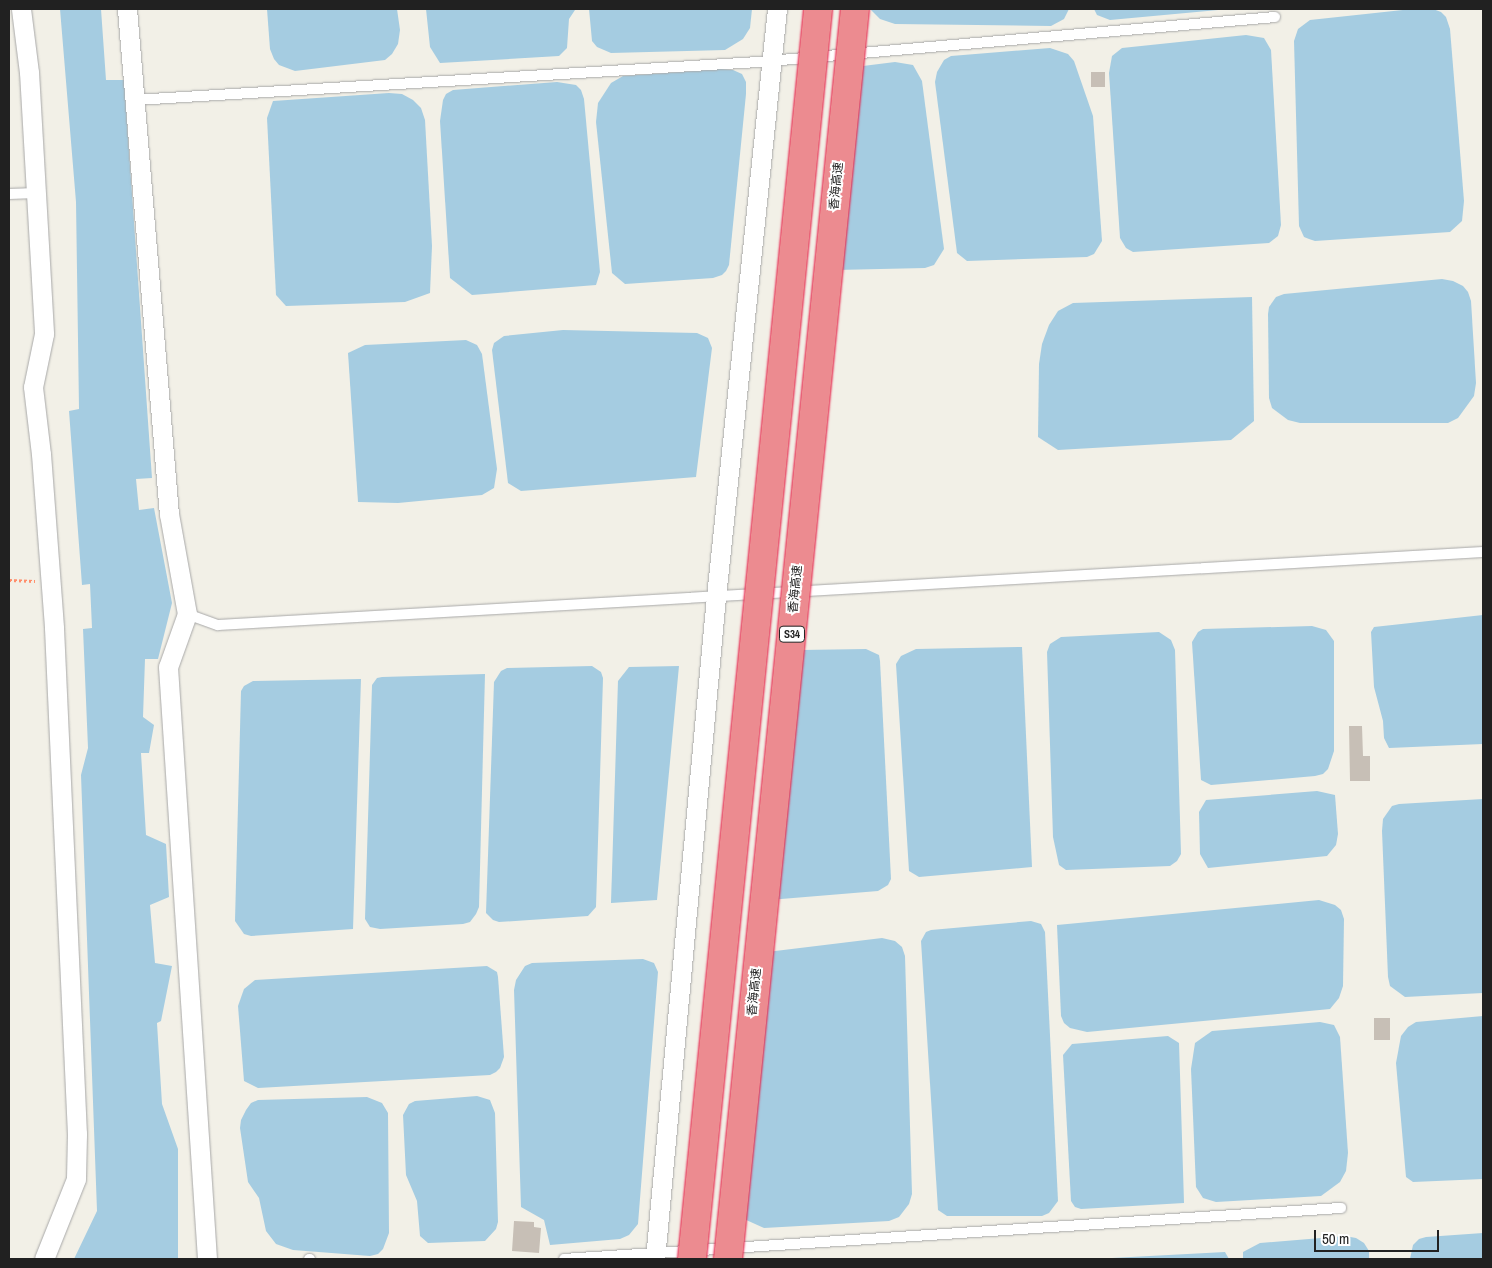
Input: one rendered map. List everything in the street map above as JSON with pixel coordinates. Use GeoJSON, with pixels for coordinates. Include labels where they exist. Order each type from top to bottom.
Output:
{"type":"FeatureCollection","features":[{"type":"Feature","properties":{"kind":"highway"},"geometry":{"type":"LineString","coordinates":[[692,1259],[818,9]]}},
{"type":"Feature","properties":{"kind":"highway","name":"香海高速"},"geometry":{"type":"LineString","coordinates":[[728,1259],[855,9]]}},
{"type":"Feature","properties":{"kind":"street"},"geometry":{"type":"LineString","coordinates":[[21,9],[30,72],[44,334],[33,387],[42,454],[51,582],[77,1134],[76,1179],[44,1259]]}},
{"type":"Feature","properties":{"kind":"street"},"geometry":{"type":"LineString","coordinates":[[127,9],[169,514],[187,614],[168,667],[208,1259]]}},
{"type":"Feature","properties":{"kind":"street"},"geometry":{"type":"LineString","coordinates":[[655,1256],[716,597],[777,9]]}},
{"type":"Feature","properties":{"kind":"lane"},"geometry":{"type":"LineString","coordinates":[[134,100],[772,60],[1275,17]]}},
{"type":"Feature","properties":{"kind":"lane"},"geometry":{"type":"LineString","coordinates":[[9,194],[36,193]]}},
{"type":"Feature","properties":{"kind":"lane"},"geometry":{"type":"LineString","coordinates":[[187,614],[218,625],[1483,552]]}},
{"type":"Feature","properties":{"kind":"lane"},"geometry":{"type":"LineString","coordinates":[[564,1259],[655,1256],[1341,1208]]}},
{"type":"Feature","properties":{"kind":"path"},"geometry":{"type":"LineString","coordinates":[[9,580],[51,582]]}},
{"type":"Feature","properties":{"kind":"water"},"geometry":{"type":"Polygon","coordinates":[[[60,9],[101,9],[106,80],[124,80],[152,478],[136,479],[139,510],[154,508],[172,603],[158,659],[145,659],[143,717],[154,725],[149,753],[141,753],[146,835],[166,844],[169,897],[150,905],[155,963],[172,966],[161,1021],[157,1023],[162,1104],[178,1149],[178,1259],[74,1259],[97,1211],[81,775],[88,748],[83,629],[92,628],[90,584],[82,585],[69,411],[79,409],[76,202],[60,9]]]}},
{"type":"Feature","properties":{"kind":"water"},"geometry":{"type":"Polygon","coordinates":[[[267,9],[397,9],[400,30],[398,44],[392,54],[385,60],[295,71],[279,65],[274,59],[270,49],[267,9]]]}},
{"type":"Feature","properties":{"kind":"water"},"geometry":{"type":"Polygon","coordinates":[[[426,9],[575,10],[569,19],[567,48],[559,56],[440,63],[430,47],[426,9]]]}},
{"type":"Feature","properties":{"kind":"water"},"geometry":{"type":"Polygon","coordinates":[[[589,9],[752,9],[750,28],[743,39],[725,50],[611,53],[597,47],[592,41],[589,9]]]}},
{"type":"Feature","properties":{"kind":"water"},"geometry":{"type":"Polygon","coordinates":[[[870,9],[1069,9],[1064,19],[1051,26],[895,24],[880,19],[870,9]]]}},
{"type":"Feature","properties":{"kind":"water"},"geometry":{"type":"Polygon","coordinates":[[[1094,9],[1229,9],[1110,20],[1097,15],[1094,9]]]}},
{"type":"Feature","properties":{"kind":"water"},"geometry":{"type":"Polygon","coordinates":[[[1412,9],[1433,9],[1441,12],[1446,17],[1450,29],[1464,201],[1462,221],[1450,232],[1315,241],[1304,237],[1299,226],[1294,41],[1298,29],[1310,20],[1412,9]]]}},
{"type":"Feature","properties":{"kind":"water"},"geometry":{"type":"Polygon","coordinates":[[[1246,35],[1264,38],[1271,50],[1281,225],[1278,236],[1269,243],[1133,252],[1126,248],[1120,238],[1109,73],[1112,56],[1122,48],[1246,35]]]}},
{"type":"Feature","properties":{"kind":"water"},"geometry":{"type":"Polygon","coordinates":[[[1050,48],[1068,54],[1074,61],[1093,116],[1102,241],[1094,254],[1087,257],[967,261],[957,253],[935,82],[937,72],[944,60],[951,56],[1050,48]]]}},
{"type":"Feature","properties":{"kind":"water"},"geometry":{"type":"Polygon","coordinates":[[[895,62],[913,65],[922,81],[944,249],[934,265],[925,268],[836,270],[855,67],[895,62]]]}},
{"type":"Feature","properties":{"kind":"water"},"geometry":{"type":"Polygon","coordinates":[[[721,69],[733,70],[742,74],[746,82],[729,265],[722,275],[713,278],[625,284],[612,273],[596,122],[598,103],[611,83],[623,76],[721,69]]]}},
{"type":"Feature","properties":{"kind":"water"},"geometry":{"type":"Polygon","coordinates":[[[557,82],[576,85],[581,90],[584,99],[600,272],[596,285],[472,295],[450,278],[440,121],[443,100],[446,94],[453,90],[557,82]]]}},
{"type":"Feature","properties":{"kind":"water"},"geometry":{"type":"Polygon","coordinates":[[[389,93],[402,94],[413,100],[421,108],[425,120],[432,246],[430,293],[405,302],[286,306],[276,295],[267,118],[273,101],[389,93]]]}},
{"type":"Feature","properties":{"kind":"water"},"geometry":{"type":"Polygon","coordinates":[[[1442,279],[1453,281],[1463,286],[1468,292],[1471,301],[1476,383],[1474,396],[1458,418],[1448,423],[1300,423],[1288,420],[1272,408],[1269,398],[1268,314],[1269,307],[1276,297],[1284,294],[1442,279]]]}},
{"type":"Feature","properties":{"kind":"water"},"geometry":{"type":"Polygon","coordinates":[[[1252,297],[1254,421],[1231,440],[1058,450],[1038,437],[1039,364],[1042,344],[1049,325],[1058,311],[1073,303],[1252,297]]]}},
{"type":"Feature","properties":{"kind":"water"},"geometry":{"type":"Polygon","coordinates":[[[563,330],[697,333],[708,338],[712,348],[696,477],[521,491],[508,483],[492,350],[494,343],[504,336],[563,330]]]}},
{"type":"Feature","properties":{"kind":"water"},"geometry":{"type":"Polygon","coordinates":[[[466,340],[477,345],[482,354],[497,469],[494,488],[482,495],[398,503],[358,502],[348,353],[365,345],[466,340]]]}},
{"type":"Feature","properties":{"kind":"water"},"geometry":{"type":"Polygon","coordinates":[[[1483,615],[1483,744],[1389,748],[1384,738],[1383,721],[1374,687],[1371,632],[1374,627],[1483,615]]]}},
{"type":"Feature","properties":{"kind":"water"},"geometry":{"type":"Polygon","coordinates":[[[1312,626],[1326,630],[1334,641],[1334,751],[1328,769],[1323,774],[1315,776],[1211,785],[1201,780],[1192,642],[1198,632],[1203,629],[1312,626]]]}},
{"type":"Feature","properties":{"kind":"water"},"geometry":{"type":"Polygon","coordinates":[[[1159,632],[1171,640],[1175,650],[1181,854],[1177,861],[1170,866],[1066,870],[1059,865],[1053,837],[1047,652],[1050,644],[1061,637],[1159,632]]]}},
{"type":"Feature","properties":{"kind":"water"},"geometry":{"type":"Polygon","coordinates":[[[1022,647],[1032,867],[919,877],[909,871],[896,664],[901,656],[916,649],[1022,647]]]}},
{"type":"Feature","properties":{"kind":"water"},"geometry":{"type":"Polygon","coordinates":[[[866,649],[879,655],[880,661],[891,879],[888,885],[878,891],[769,900],[801,650],[866,649]]]}},
{"type":"Feature","properties":{"kind":"water"},"geometry":{"type":"Polygon","coordinates":[[[592,666],[601,672],[603,678],[596,907],[588,916],[499,922],[493,920],[486,913],[494,682],[501,671],[507,668],[592,666]]]}},
{"type":"Feature","properties":{"kind":"water"},"geometry":{"type":"Polygon","coordinates":[[[679,666],[657,900],[611,903],[618,681],[629,667],[679,666]]]}},
{"type":"Feature","properties":{"kind":"water"},"geometry":{"type":"Polygon","coordinates":[[[485,674],[479,907],[476,914],[470,922],[463,924],[380,929],[370,927],[365,919],[372,685],[377,678],[382,677],[485,674]]]}},
{"type":"Feature","properties":{"kind":"water"},"geometry":{"type":"Polygon","coordinates":[[[361,679],[353,929],[251,936],[244,934],[235,921],[241,691],[244,686],[253,681],[361,679]]]}},
{"type":"Feature","properties":{"kind":"water"},"geometry":{"type":"Polygon","coordinates":[[[1317,791],[1335,795],[1338,834],[1336,845],[1327,856],[1208,868],[1200,854],[1199,812],[1206,800],[1317,791]]]}},
{"type":"Feature","properties":{"kind":"water"},"geometry":{"type":"Polygon","coordinates":[[[1483,799],[1483,993],[1405,997],[1390,986],[1388,977],[1383,819],[1392,806],[1399,804],[1483,799]]]}},
{"type":"Feature","properties":{"kind":"water"},"geometry":{"type":"Polygon","coordinates":[[[1319,900],[1335,905],[1341,910],[1344,919],[1343,986],[1339,998],[1330,1009],[1087,1032],[1070,1028],[1064,1023],[1061,1016],[1057,925],[1319,900]]]}},
{"type":"Feature","properties":{"kind":"water"},"geometry":{"type":"Polygon","coordinates":[[[1031,921],[1041,924],[1045,932],[1058,1201],[1049,1213],[1042,1216],[947,1216],[938,1210],[921,941],[926,932],[931,930],[1031,921]]]}},
{"type":"Feature","properties":{"kind":"water"},"geometry":{"type":"Polygon","coordinates":[[[882,938],[895,941],[902,947],[905,956],[912,1194],[909,1204],[899,1217],[889,1221],[764,1228],[744,1219],[767,952],[882,938]]]}},
{"type":"Feature","properties":{"kind":"water"},"geometry":{"type":"Polygon","coordinates":[[[643,959],[654,963],[658,972],[638,1224],[629,1235],[620,1239],[550,1245],[544,1220],[521,1207],[514,990],[516,980],[525,966],[532,963],[643,959]]]}},
{"type":"Feature","properties":{"kind":"water"},"geometry":{"type":"Polygon","coordinates":[[[487,966],[497,972],[498,977],[504,1057],[500,1068],[490,1075],[258,1088],[244,1081],[238,1006],[244,989],[255,980],[487,966]]]}},
{"type":"Feature","properties":{"kind":"water"},"geometry":{"type":"Polygon","coordinates":[[[1483,1016],[1483,1179],[1413,1182],[1406,1177],[1396,1063],[1401,1036],[1408,1027],[1416,1022],[1483,1016]]]}},
{"type":"Feature","properties":{"kind":"water"},"geometry":{"type":"Polygon","coordinates":[[[1320,1022],[1334,1025],[1340,1037],[1348,1153],[1346,1171],[1340,1182],[1321,1196],[1216,1202],[1203,1198],[1196,1187],[1191,1069],[1195,1043],[1212,1031],[1320,1022]]]}},
{"type":"Feature","properties":{"kind":"water"},"geometry":{"type":"Polygon","coordinates":[[[1168,1036],[1179,1043],[1184,1203],[1081,1209],[1075,1207],[1071,1201],[1063,1055],[1072,1044],[1168,1036]]]}},
{"type":"Feature","properties":{"kind":"water"},"geometry":{"type":"Polygon","coordinates":[[[477,1096],[490,1100],[495,1113],[498,1222],[496,1229],[485,1241],[428,1243],[420,1236],[417,1201],[406,1175],[403,1115],[409,1104],[415,1101],[477,1096]]]}},
{"type":"Feature","properties":{"kind":"water"},"geometry":{"type":"Polygon","coordinates":[[[367,1097],[382,1103],[388,1113],[389,1233],[383,1249],[378,1254],[370,1256],[293,1250],[276,1244],[266,1231],[259,1198],[248,1182],[240,1128],[241,1120],[246,1110],[251,1103],[258,1100],[367,1097]]]}},
{"type":"Feature","properties":{"kind":"water"},"geometry":{"type":"Polygon","coordinates":[[[1483,1233],[1483,1259],[1410,1259],[1413,1245],[1419,1239],[1483,1233]]]}},
{"type":"Feature","properties":{"kind":"water"},"geometry":{"type":"Polygon","coordinates":[[[1345,1236],[1356,1238],[1364,1243],[1369,1251],[1369,1259],[1243,1259],[1243,1252],[1260,1243],[1345,1236]]]}},
{"type":"Feature","properties":{"kind":"water"},"geometry":{"type":"Polygon","coordinates":[[[1225,1252],[1229,1259],[1109,1259],[1112,1258],[1225,1252]]]}},
{"type":"Feature","properties":{"kind":"building"},"geometry":{"type":"Polygon","coordinates":[[[1091,72],[1105,72],[1105,87],[1091,87],[1091,72]]]}},
{"type":"Feature","properties":{"kind":"building"},"geometry":{"type":"Polygon","coordinates":[[[1349,726],[1362,726],[1363,756],[1370,756],[1370,781],[1350,781],[1349,726]]]}},
{"type":"Feature","properties":{"kind":"building"},"geometry":{"type":"Polygon","coordinates":[[[1374,1018],[1390,1018],[1390,1040],[1374,1040],[1374,1018]]]}},
{"type":"Feature","properties":{"kind":"building"},"geometry":{"type":"Polygon","coordinates":[[[514,1221],[534,1222],[534,1227],[541,1228],[539,1253],[512,1251],[514,1221]]]}}]}
